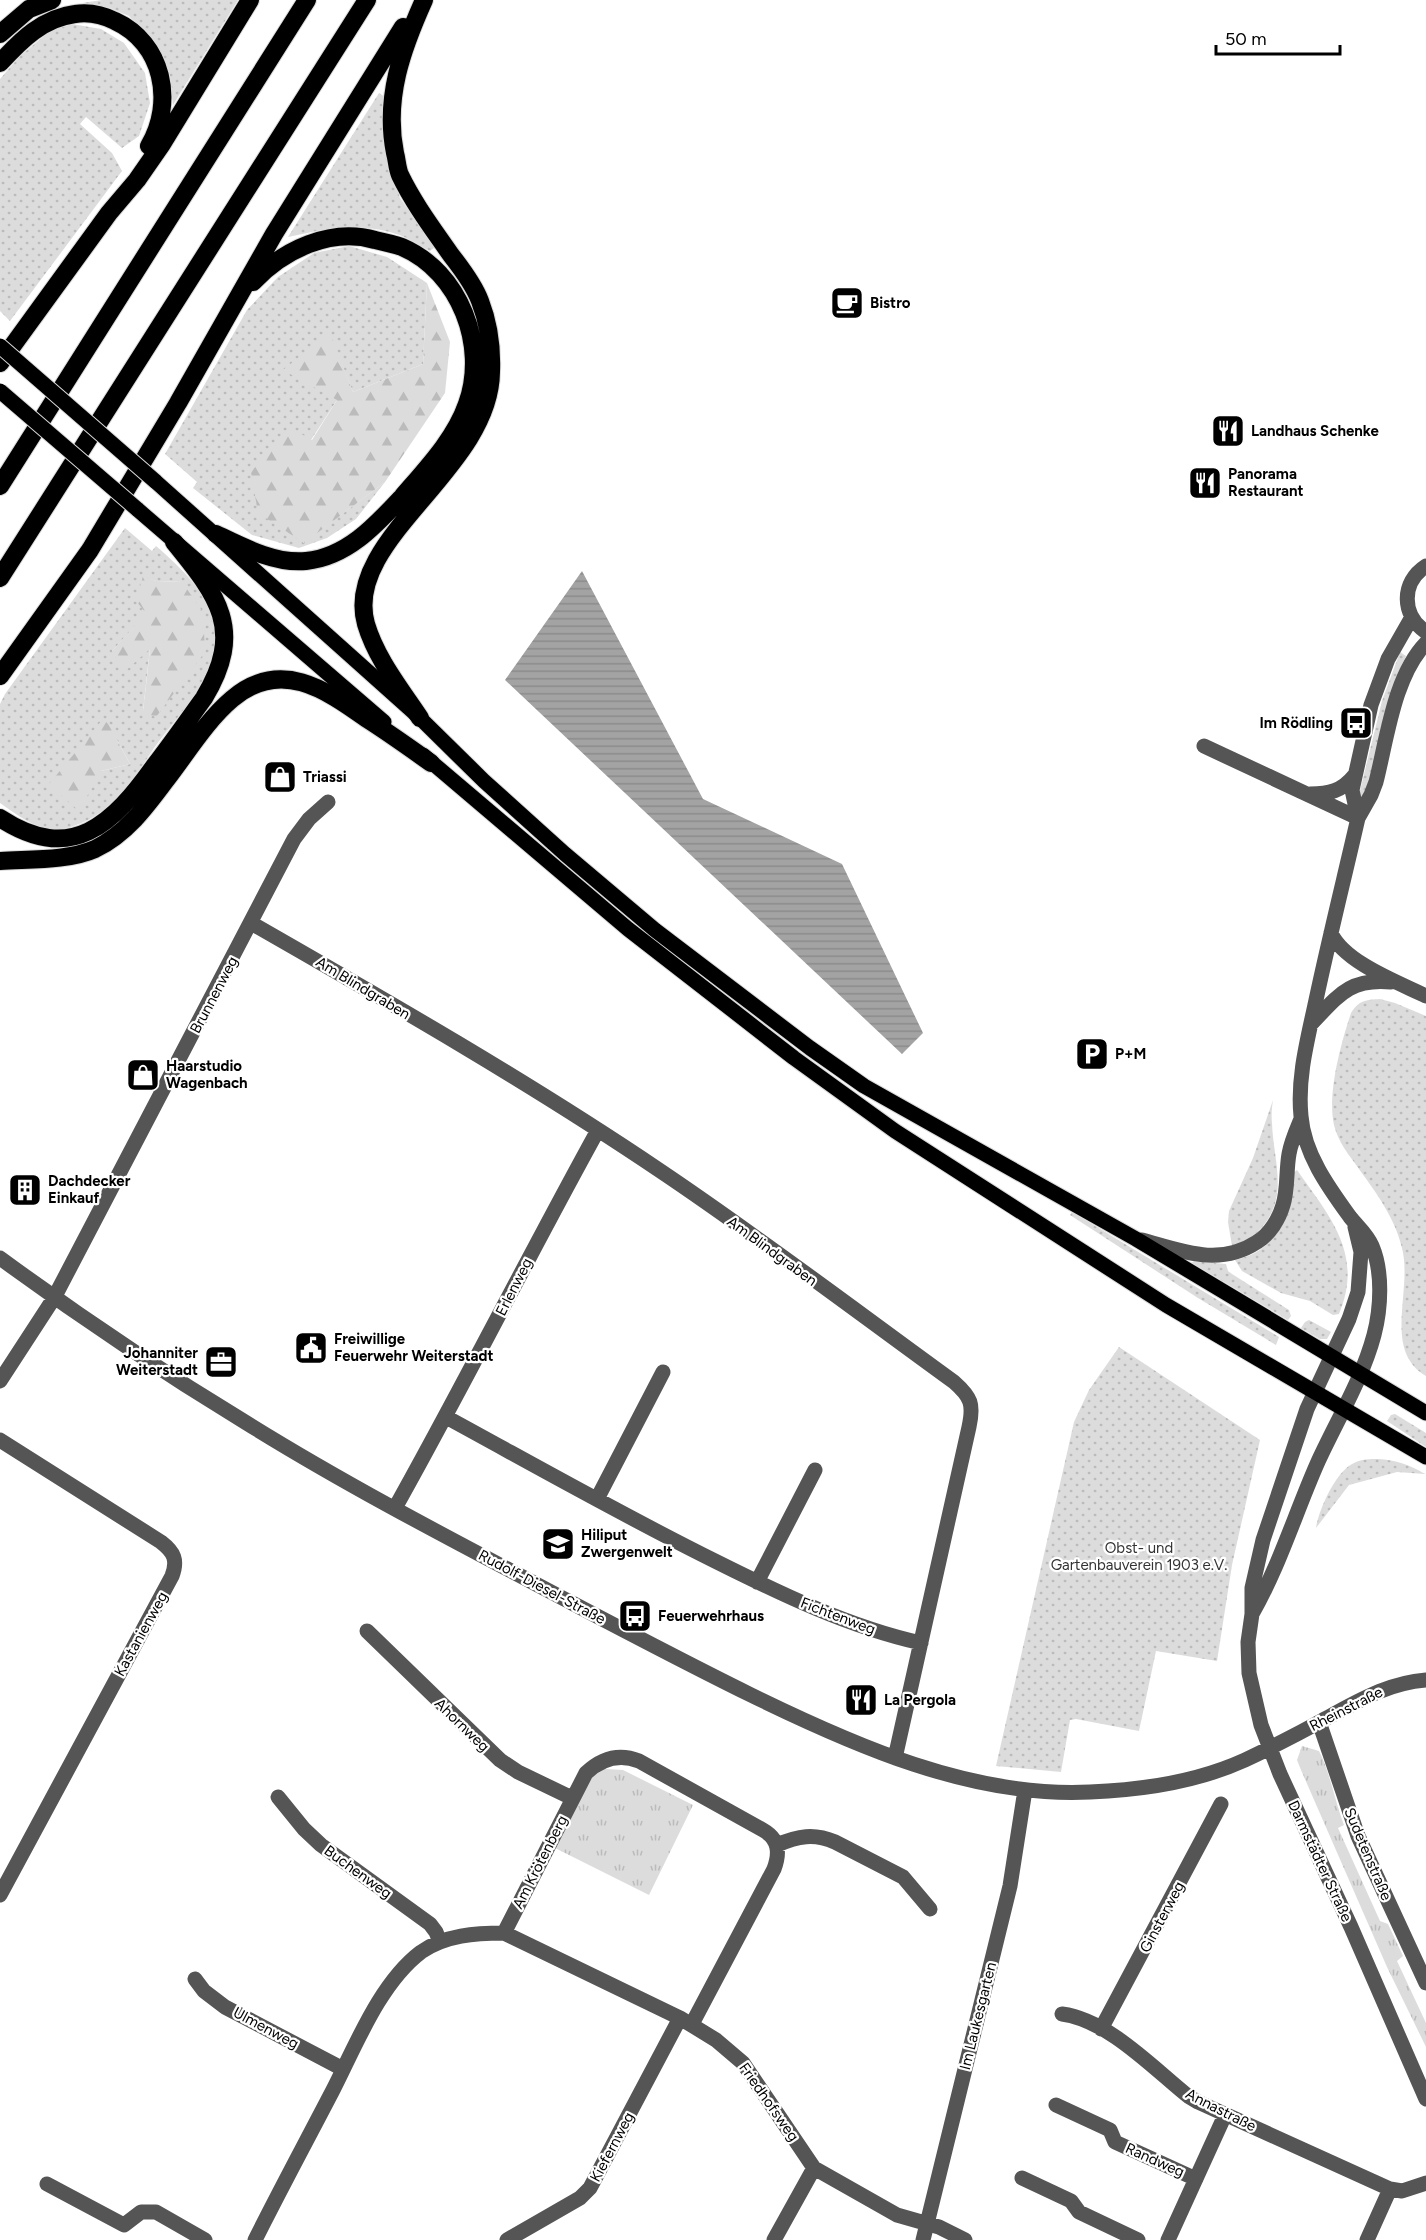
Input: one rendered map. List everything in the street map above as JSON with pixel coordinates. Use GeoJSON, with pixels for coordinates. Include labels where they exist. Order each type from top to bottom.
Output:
{"type":"FeatureCollection","features":[{"type":"Feature","properties":{"kind":"highway"},"geometry":{"type":"LineString","coordinates":[[0,34],[29,9],[52,0]]}},
{"type":"Feature","properties":{"kind":"highway"},"geometry":{"type":"LineString","coordinates":[[0,363],[162,144],[250,0]]}},
{"type":"Feature","properties":{"kind":"highway"},"geometry":{"type":"LineString","coordinates":[[0,486],[308,0]]}},
{"type":"Feature","properties":{"kind":"highway"},"geometry":{"type":"LineString","coordinates":[[0,578],[367,0]]}},
{"type":"Feature","properties":{"kind":"highway"},"geometry":{"type":"LineString","coordinates":[[0,676],[90,550],[178,403],[274,234],[422,0]]}},
{"type":"Feature","properties":{"kind":"highway"},"geometry":{"type":"LineString","coordinates":[[420,718],[374,646],[363,605],[365,588],[380,551],[441,479],[467,444],[483,412],[491,375],[490,335],[480,300],[464,272],[421,213],[399,173],[394,148],[391,104],[400,58],[422,0]]}},
{"type":"Feature","properties":{"kind":"highway"},"geometry":{"type":"LineString","coordinates":[[0,63],[18,43],[42,25],[76,13],[109,18],[137,34],[147,46],[160,75],[164,98],[163,111],[154,137],[109,213]]}},
{"type":"Feature","properties":{"kind":"highway"},"geometry":{"type":"LineString","coordinates":[[216,534],[265,556],[305,562],[333,554],[362,537],[383,518],[419,477],[451,435],[467,405],[475,370],[472,336],[462,307],[447,284],[427,263],[402,248],[364,237],[328,237],[300,248],[262,273],[233,303]]}},
{"type":"Feature","properties":{"kind":"highway"},"geometry":{"type":"LineString","coordinates":[[0,818],[31,835],[51,838],[68,838],[104,824],[141,785],[204,698],[212,684],[222,656],[224,640],[222,617],[209,587],[174,542]]}},
{"type":"Feature","properties":{"kind":"highway"},"geometry":{"type":"LineString","coordinates":[[0,683],[26,640]]}},
{"type":"Feature","properties":{"kind":"highway"},"geometry":{"type":"LineString","coordinates":[[0,861],[73,855],[93,850],[113,839],[146,808],[203,730],[221,710],[243,690],[271,680],[295,680],[329,692],[431,763]]}},
{"type":"Feature","properties":{"kind":"main road"},"geometry":{"type":"LineString","coordinates":[[0,346],[216,534],[420,718],[516,810],[613,895],[718,979],[841,1071],[916,1116],[1136,1239],[1426,1413]]}},
{"type":"Feature","properties":{"kind":"main road"},"geometry":{"type":"LineString","coordinates":[[0,391],[431,763],[628,929],[850,1100],[1166,1305],[1426,1457]]}},
{"type":"Feature","properties":{"kind":"street"},"geometry":{"type":"LineString","coordinates":[[1426,566],[1415,575],[1407,595],[1412,617],[1426,632]]}},
{"type":"Feature","properties":{"kind":"street"},"geometry":{"type":"LineString","coordinates":[[1358,818],[1353,797],[1354,776],[1378,684],[1388,659],[1412,617]]}},
{"type":"Feature","properties":{"kind":"street"},"geometry":{"type":"LineString","coordinates":[[1359,1373],[1377,1322],[1378,1271],[1372,1245],[1311,1154],[1301,1119],[1300,1086],[1311,1024],[1358,818],[1376,782],[1403,680],[1426,643]]}},
{"type":"Feature","properties":{"kind":"street"},"geometry":{"type":"LineString","coordinates":[[1204,746],[1358,818]]}},
{"type":"Feature","properties":{"kind":"street"},"geometry":{"type":"LineString","coordinates":[[1306,794],[1328,794],[1337,791],[1349,783],[1354,776]]}},
{"type":"Feature","properties":{"kind":"street","name":"Brunnenweg"},"geometry":{"type":"LineString","coordinates":[[0,1381],[54,1298],[294,838],[309,819],[328,802]]}},
{"type":"Feature","properties":{"kind":"street","name":"Am Blindgraben"},"geometry":{"type":"LineString","coordinates":[[251,923],[378,996],[598,1130],[717,1210],[954,1382],[969,1398],[971,1418],[895,1758]]}},
{"type":"Feature","properties":{"kind":"street"},"geometry":{"type":"LineString","coordinates":[[1331,933],[1336,944],[1344,952],[1426,996]]}},
{"type":"Feature","properties":{"kind":"street"},"geometry":{"type":"LineString","coordinates":[[1311,1024],[1337,996],[1355,984],[1372,981],[1399,983]]}},
{"type":"Feature","properties":{"kind":"street"},"geometry":{"type":"LineString","coordinates":[[1136,1239],[1215,1257],[1238,1253],[1262,1239],[1271,1229],[1283,1207],[1289,1152],[1301,1119]]}},
{"type":"Feature","properties":{"kind":"street","name":"Erlenweg"},"geometry":{"type":"LineString","coordinates":[[395,1508],[446,1417],[598,1130]]}},
{"type":"Feature","properties":{"kind":"street"},"geometry":{"type":"LineString","coordinates":[[1332,1356],[1352,1312],[1361,1279],[1361,1252],[1352,1218]]}},
{"type":"Feature","properties":{"kind":"street","name":"Rudolf-Diesel-Straße"},"geometry":{"type":"LineString","coordinates":[[0,1258],[54,1298],[246,1423],[395,1508],[687,1664],[797,1718],[895,1758],[958,1776],[1026,1790],[1094,1792],[1162,1783],[1220,1770],[1270,1748]]}},
{"type":"Feature","properties":{"kind":"street","name":"Darmstädter Straße"},"geometry":{"type":"LineString","coordinates":[[1332,1356],[1300,1426],[1263,1540],[1252,1588],[1252,1614],[1248,1642],[1249,1673],[1255,1702],[1270,1748],[1426,2099]]}},
{"type":"Feature","properties":{"kind":"street"},"geometry":{"type":"LineString","coordinates":[[597,1499],[663,1372]]}},
{"type":"Feature","properties":{"kind":"street","name":"Darmstädter Straße"},"geometry":{"type":"LineString","coordinates":[[1252,1614],[1272,1577],[1295,1513],[1359,1373]]}},
{"type":"Feature","properties":{"kind":"street","name":"Fichtenweg"},"geometry":{"type":"LineString","coordinates":[[446,1417],[631,1518],[757,1582],[847,1620],[895,1637],[921,1643]]}},
{"type":"Feature","properties":{"kind":"street","name":"Kastanienweg"},"geometry":{"type":"LineString","coordinates":[[0,1440],[161,1542],[172,1552],[176,1562],[172,1576],[0,1895]]}},
{"type":"Feature","properties":{"kind":"street"},"geometry":{"type":"LineString","coordinates":[[757,1582],[815,1470]]}},
{"type":"Feature","properties":{"kind":"street","name":"Ahornweg"},"geometry":{"type":"LineString","coordinates":[[367,1631],[500,1760],[518,1772],[572,1798]]}},
{"type":"Feature","properties":{"kind":"street","name":"Rheinstraße"},"geometry":{"type":"LineString","coordinates":[[1270,1748],[1376,1691],[1397,1684],[1426,1680]]}},
{"type":"Feature","properties":{"kind":"street","name":"Sudetenstraße"},"geometry":{"type":"LineString","coordinates":[[1319,1722],[1358,1836],[1426,1983]]}},
{"type":"Feature","properties":{"kind":"street","name":"Am Krötenberg"},"geometry":{"type":"LineString","coordinates":[[504,1933],[572,1798],[591,1768],[610,1758],[628,1757],[639,1761],[770,1834],[777,1845]]}},
{"type":"Feature","properties":{"kind":"street","name":"Im Laukesgarten"},"geometry":{"type":"LineString","coordinates":[[923,2240],[1010,1886],[1026,1790]]}},
{"type":"Feature","properties":{"kind":"street","name":"Buchenweg"},"geometry":{"type":"LineString","coordinates":[[279,1797],[314,1839],[430,1924],[440,1941]]}},
{"type":"Feature","properties":{"kind":"street","name":"Ginsterweg"},"geometry":{"type":"LineString","coordinates":[[1101,2029],[1221,1804]]}},
{"type":"Feature","properties":{"kind":"street"},"geometry":{"type":"LineString","coordinates":[[777,1845],[804,1836],[825,1837],[903,1877],[930,1909]]}},
{"type":"Feature","properties":{"kind":"street","name":"Kiefernweg"},"geometry":{"type":"LineString","coordinates":[[507,2240],[580,2198],[590,2188],[774,1869],[777,1860],[777,1845]]}},
{"type":"Feature","properties":{"kind":"street"},"geometry":{"type":"LineString","coordinates":[[255,2240],[373,2012],[398,1975],[420,1953],[440,1941],[463,1936],[504,1933]]}},
{"type":"Feature","properties":{"kind":"street","name":"Friedhofsweg"},"geometry":{"type":"LineString","coordinates":[[504,1933],[686,2021],[725,2047],[743,2063],[814,2168],[897,2215],[945,2229],[965,2240]]}},
{"type":"Feature","properties":{"kind":"street","name":"Ulmenweg"},"geometry":{"type":"LineString","coordinates":[[195,1979],[204,1991],[225,2007],[343,2069]]}},
{"type":"Feature","properties":{"kind":"street","name":"Annastraße"},"geometry":{"type":"LineString","coordinates":[[1062,2014],[1076,2016],[1121,2041],[1188,2096],[1390,2189]]}},
{"type":"Feature","properties":{"kind":"street","name":"Randweg"},"geometry":{"type":"LineString","coordinates":[[1056,2105],[1110,2130],[1115,2142],[1196,2179]]}},
{"type":"Feature","properties":{"kind":"street","name":"Randweg"},"geometry":{"type":"LineString","coordinates":[[1168,2240],[1225,2115]]}},
{"type":"Feature","properties":{"kind":"street"},"geometry":{"type":"LineString","coordinates":[[774,2240],[814,2168]]}},
{"type":"Feature","properties":{"kind":"street"},"geometry":{"type":"LineString","coordinates":[[1022,2178],[1071,2201],[1079,2212],[1138,2240]]}},
{"type":"Feature","properties":{"kind":"street"},"geometry":{"type":"LineString","coordinates":[[1367,2240],[1390,2189],[1402,2191],[1426,2183]]}},
{"type":"Feature","properties":{"kind":"street"},"geometry":{"type":"LineString","coordinates":[[47,2184],[124,2225],[141,2212],[156,2212],[205,2240]]}},
{"type":"Feature","properties":{"kind":"green space"},"geometry":{"type":"Polygon","coordinates":[[[102,0],[238,0],[173,105],[170,76],[156,45],[129,16],[110,8],[82,3],[102,0]]]}},
{"type":"Feature","properties":{"kind":"green space"},"geometry":{"type":"Polygon","coordinates":[[[72,24],[101,29],[124,43],[145,73],[150,103],[139,136],[122,148],[86,117],[80,124],[112,153],[122,171],[10,321],[0,311],[0,79],[20,56],[50,31],[72,24]]]}},
{"type":"Feature","properties":{"kind":"green space"},"geometry":{"type":"Polygon","coordinates":[[[379,93],[385,97],[390,168],[400,198],[435,247],[430,251],[400,235],[369,228],[329,229],[288,237],[379,93]]]}},
{"type":"Feature","properties":{"kind":"green space"},"geometry":{"type":"Polygon","coordinates":[[[349,246],[387,257],[427,283],[423,364],[353,392],[329,332],[337,400],[311,440],[303,543],[385,482],[356,519],[327,538],[299,548],[252,535],[193,488],[197,482],[165,454],[247,310],[278,277],[314,253],[349,246]]]}},
{"type":"Feature","properties":{"kind":"green space"},"geometry":{"type":"Polygon","coordinates":[[[427,283],[450,342],[445,393],[385,482],[304,543],[258,513],[251,472],[289,427],[312,440],[337,400],[283,370],[330,332],[353,392],[423,364],[427,283]]]}},
{"type":"Feature","properties":{"kind":"green space"},"geometry":{"type":"Polygon","coordinates":[[[125,528],[152,551],[156,546],[176,564],[195,585],[209,608],[215,634],[214,650],[203,681],[120,796],[100,813],[77,825],[61,829],[44,828],[29,822],[0,803],[0,704],[125,528]],[[143,577],[147,613],[112,651],[150,648],[143,711],[182,582],[156,581],[143,577]],[[117,740],[101,771],[130,764],[117,740]]]}},
{"type":"Feature","properties":{"kind":"green space"},"geometry":{"type":"Polygon","coordinates":[[[143,576],[156,581],[182,582],[203,612],[205,652],[156,717],[143,712],[150,649],[124,672],[112,651],[146,613],[136,601],[143,576]]]}},
{"type":"Feature","properties":{"kind":"green space"},"geometry":{"type":"Polygon","coordinates":[[[1400,652],[1406,656],[1397,675],[1363,805],[1357,803],[1382,701],[1400,652]]]}},
{"type":"Feature","properties":{"kind":"green space"},"geometry":{"type":"Polygon","coordinates":[[[103,719],[118,733],[117,740],[130,764],[101,771],[79,811],[49,784],[103,719]]]}},
{"type":"Feature","properties":{"kind":"green space"},"geometry":{"type":"Polygon","coordinates":[[[1380,999],[1426,1016],[1426,1376],[1413,1365],[1405,1351],[1402,1335],[1404,1265],[1399,1237],[1385,1207],[1341,1143],[1332,1113],[1336,1069],[1351,1013],[1357,1005],[1363,1002],[1380,999]]]}},
{"type":"Feature","properties":{"kind":"green space"},"geometry":{"type":"Polygon","coordinates":[[[1273,1100],[1273,1136],[1278,1176],[1276,1202],[1260,1230],[1249,1239],[1232,1246],[1228,1222],[1229,1211],[1253,1158],[1273,1100]]]}},
{"type":"Feature","properties":{"kind":"green space"},"geometry":{"type":"Polygon","coordinates":[[[1297,1170],[1331,1220],[1340,1237],[1345,1254],[1348,1273],[1346,1293],[1339,1314],[1333,1315],[1310,1301],[1281,1293],[1242,1271],[1235,1260],[1250,1256],[1262,1248],[1280,1228],[1291,1202],[1293,1173],[1297,1170]]]}},
{"type":"Feature","properties":{"kind":"green space"},"geometry":{"type":"Polygon","coordinates":[[[1072,1212],[1279,1337],[1276,1345],[1198,1298],[1070,1215],[1072,1212]]]}},
{"type":"Feature","properties":{"kind":"green space"},"geometry":{"type":"Polygon","coordinates":[[[1195,1259],[1226,1264],[1228,1271],[1289,1310],[1291,1316],[1288,1320],[1192,1263],[1195,1259]]]}},
{"type":"Feature","properties":{"kind":"green space"},"geometry":{"type":"Polygon","coordinates":[[[1309,1320],[1331,1332],[1327,1339],[1320,1339],[1301,1328],[1309,1320]]]}},
{"type":"Feature","properties":{"kind":"green space","name":"Obst- und Gartenbauverein 1903 e.V."},"geometry":{"type":"Polygon","coordinates":[[[1119,1347],[1260,1440],[1232,1565],[1217,1661],[1156,1651],[1139,1731],[1076,1719],[1070,1720],[1061,1772],[996,1766],[1074,1422],[1089,1390],[1119,1347]]]}},
{"type":"Feature","properties":{"kind":"green space"},"geometry":{"type":"Polygon","coordinates":[[[1395,1414],[1426,1433],[1426,1447],[1387,1421],[1391,1415],[1395,1414]]]}},
{"type":"Feature","properties":{"kind":"green space"},"geometry":{"type":"Polygon","coordinates":[[[1391,1460],[1425,1474],[1397,1472],[1349,1485],[1316,1528],[1325,1501],[1335,1482],[1347,1467],[1357,1462],[1391,1460]]]}},
{"type":"Feature","properties":{"kind":"green space"},"geometry":{"type":"Polygon","coordinates":[[[1302,1746],[1319,1751],[1323,1759],[1344,1825],[1338,1828],[1380,1921],[1388,1924],[1403,1956],[1397,1961],[1426,2023],[1426,2047],[1387,1967],[1301,1770],[1297,1760],[1302,1746]]]}},
{"type":"Feature","properties":{"kind":"green space"},"geometry":{"type":"Polygon","coordinates":[[[605,1769],[623,1770],[693,1805],[649,1895],[555,1848],[588,1779],[605,1769]]]}},
{"type":"Feature","properties":{"kind":"shaded area"},"geometry":{"type":"Polygon","coordinates":[[[582,571],[703,799],[842,864],[923,1033],[902,1054],[505,680],[582,571]]]}},
{"type":"Feature","properties":{"kind":"place","name":"Bistro"},"geometry":{"type":"Point","coordinates":[847,303]}},
{"type":"Feature","properties":{"kind":"place","name":"Landhaus Schenke"},"geometry":{"type":"Point","coordinates":[1228,431]}},
{"type":"Feature","properties":{"kind":"place","name":"Panorama Restaurant"},"geometry":{"type":"Point","coordinates":[1205,483]}},
{"type":"Feature","properties":{"kind":"place","name":"Im Rödling"},"geometry":{"type":"Point","coordinates":[1356,723]}},
{"type":"Feature","properties":{"kind":"place","name":"Triassi"},"geometry":{"type":"Point","coordinates":[280,777]}},
{"type":"Feature","properties":{"kind":"place","name":"P+M"},"geometry":{"type":"Point","coordinates":[1092,1054]}},
{"type":"Feature","properties":{"kind":"place","name":"Haarstudio Wagenbach"},"geometry":{"type":"Point","coordinates":[143,1075]}},
{"type":"Feature","properties":{"kind":"place","name":"Dachdecker Einkauf"},"geometry":{"type":"Point","coordinates":[25,1190]}},
{"type":"Feature","properties":{"kind":"place","name":"Freiwillige Feuerwehr Weiterstadt"},"geometry":{"type":"Point","coordinates":[311,1348]}},
{"type":"Feature","properties":{"kind":"place","name":"Johanniter Weiterstadt"},"geometry":{"type":"Point","coordinates":[221,1362]}},
{"type":"Feature","properties":{"kind":"place","name":"Hiliput Zwergenwelt"},"geometry":{"type":"Point","coordinates":[558,1544]}},
{"type":"Feature","properties":{"kind":"place","name":"Feuerwehrhaus"},"geometry":{"type":"Point","coordinates":[635,1616]}},
{"type":"Feature","properties":{"kind":"place","name":"La Pergola"},"geometry":{"type":"Point","coordinates":[861,1700]}}]}
